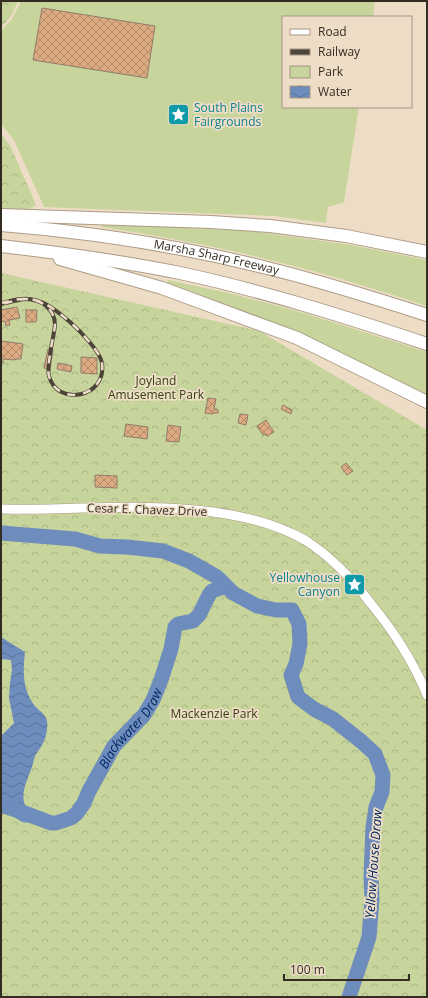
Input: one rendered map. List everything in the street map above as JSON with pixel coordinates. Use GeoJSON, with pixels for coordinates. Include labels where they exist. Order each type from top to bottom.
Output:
{"type":"FeatureCollection","features":[{"type":"Feature","properties":{"kind":"highway"},"geometry":{"type":"LineString","coordinates":[[1,215],[211,222],[270,226],[346,236],[427,252]]}},
{"type":"Feature","properties":{"kind":"highway","name":"Marsha Sharp Freeway"},"geometry":{"type":"LineString","coordinates":[[1,225],[43,228],[120,238],[202,253],[337,286],[427,315]]}},
{"type":"Feature","properties":{"kind":"highway"},"geometry":{"type":"LineString","coordinates":[[1,246],[18,248],[162,288],[290,335],[427,402]]}},
{"type":"Feature","properties":{"kind":"highway","name":"Marsha Sharp Freeway"},"geometry":{"type":"LineString","coordinates":[[18,248],[96,258],[180,273],[292,301],[427,344]]}},
{"type":"Feature","properties":{"kind":"street","name":"Cesar E. Chavez Drive"},"geometry":{"type":"LineString","coordinates":[[1,509],[142,507],[201,510],[247,518],[266,523],[289,532],[317,549],[364,594],[401,647],[420,679],[427,695]]}},
{"type":"Feature","properties":{"kind":"green space"},"geometry":{"type":"Polygon","coordinates":[[[1,1],[18,1],[10,18],[1,27],[1,1]]]}},
{"type":"Feature","properties":{"kind":"green space","name":"South Plains Fairgrounds"},"geometry":{"type":"Polygon","coordinates":[[[21,1],[375,1],[373,16],[282,16],[282,108],[359,108],[344,202],[328,207],[326,223],[274,216],[44,207],[14,140],[1,124],[1,31],[12,19],[21,1]]]}},
{"type":"Feature","properties":{"kind":"green space"},"geometry":{"type":"Polygon","coordinates":[[[1,134],[10,145],[36,205],[1,226],[1,134]]]}},
{"type":"Feature","properties":{"kind":"green space"},"geometry":{"type":"Polygon","coordinates":[[[102,224],[250,231],[351,245],[427,260],[427,306],[353,282],[297,267],[212,247],[102,227],[102,224]]]}},
{"type":"Feature","properties":{"kind":"green space","name":"Mackenzie Park"},"geometry":{"type":"Polygon","coordinates":[[[1,273],[259,331],[427,430],[427,997],[1,997],[1,273]]]}},
{"type":"Feature","properties":{"kind":"green space"},"geometry":{"type":"Polygon","coordinates":[[[168,280],[237,295],[307,314],[427,352],[427,395],[367,368],[283,327],[167,283],[168,280]]]}},
{"type":"Feature","properties":{"kind":"water"},"geometry":{"type":"Polygon","coordinates":[[[1,637],[25,652],[25,686],[30,699],[44,714],[47,721],[46,737],[35,756],[26,782],[23,798],[24,804],[27,808],[50,823],[47,825],[22,822],[14,817],[1,813],[1,736],[14,723],[9,698],[12,670],[11,660],[1,659],[1,637]]]}},
{"type":"Feature","properties":{"kind":"building"},"geometry":{"type":"Polygon","coordinates":[[[42,8],[155,26],[147,78],[33,60],[42,8]]]}},
{"type":"Feature","properties":{"kind":"building"},"geometry":{"type":"Polygon","coordinates":[[[17,307],[20,318],[9,320],[10,325],[6,326],[5,321],[1,322],[1,310],[17,307]]]}},
{"type":"Feature","properties":{"kind":"building"},"geometry":{"type":"Polygon","coordinates":[[[26,310],[37,310],[36,322],[26,322],[26,310]]]}},
{"type":"Feature","properties":{"kind":"building"},"geometry":{"type":"Polygon","coordinates":[[[1,341],[23,344],[21,359],[3,359],[3,363],[1,362],[1,341]]]}},
{"type":"Feature","properties":{"kind":"building"},"geometry":{"type":"Polygon","coordinates":[[[48,349],[53,350],[50,369],[44,368],[48,349]]]}},
{"type":"Feature","properties":{"kind":"building"},"geometry":{"type":"Polygon","coordinates":[[[81,357],[97,358],[97,374],[81,373],[81,357]]]}},
{"type":"Feature","properties":{"kind":"building"},"geometry":{"type":"Polygon","coordinates":[[[58,363],[72,366],[71,372],[57,369],[58,363]]]}},
{"type":"Feature","properties":{"kind":"building"},"geometry":{"type":"Polygon","coordinates":[[[208,398],[216,399],[214,409],[218,410],[218,413],[205,413],[208,398]]]}},
{"type":"Feature","properties":{"kind":"building"},"geometry":{"type":"Polygon","coordinates":[[[283,405],[292,410],[291,414],[281,409],[283,405]]]}},
{"type":"Feature","properties":{"kind":"building"},"geometry":{"type":"Polygon","coordinates":[[[240,414],[248,415],[246,425],[238,423],[240,414]]]}},
{"type":"Feature","properties":{"kind":"building"},"geometry":{"type":"Polygon","coordinates":[[[266,420],[274,432],[267,436],[265,434],[263,435],[257,426],[266,420]]]}},
{"type":"Feature","properties":{"kind":"building"},"geometry":{"type":"Polygon","coordinates":[[[126,424],[148,427],[147,439],[124,436],[126,424]]]}},
{"type":"Feature","properties":{"kind":"building"},"geometry":{"type":"Polygon","coordinates":[[[168,425],[181,427],[179,442],[166,441],[168,425]]]}},
{"type":"Feature","properties":{"kind":"building"},"geometry":{"type":"Polygon","coordinates":[[[346,463],[353,471],[347,475],[341,467],[346,463]]]}},
{"type":"Feature","properties":{"kind":"building"},"geometry":{"type":"Polygon","coordinates":[[[95,475],[117,476],[117,488],[95,487],[95,475]]]}},
{"type":"Feature","properties":{"kind":"waterway","name":"Yellow House Draw"},"geometry":{"type":"LineString","coordinates":[[1,533],[75,539],[100,546],[163,551],[189,561],[217,577],[233,593],[257,606],[276,610],[292,610],[299,624],[300,644],[296,664],[291,675],[298,697],[314,709],[333,719],[362,742],[375,754],[383,775],[382,792],[376,807],[373,827],[371,877],[372,899],[369,937],[349,997]]}},
{"type":"Feature","properties":{"kind":"waterway","name":"Blackwater Draw"},"geometry":{"type":"LineString","coordinates":[[1,804],[51,823],[56,823],[71,818],[77,813],[84,803],[114,746],[144,715],[153,700],[171,649],[175,627],[178,624],[193,621],[199,615],[212,591],[221,588],[223,583]]}},
{"type":"Feature","properties":{"kind":"railway"},"geometry":{"type":"LineString","coordinates":[[1,303],[19,299],[22,299],[29,299],[36,300],[42,302],[60,313],[89,341],[100,358],[102,363],[101,375],[97,384],[90,391],[80,394],[71,395],[61,392],[54,386],[48,372],[55,325],[53,314],[42,303],[37,301],[32,299],[23,299],[1,304]]}},
{"type":"Feature","properties":{"kind":"place","name":"South Plains Fairgrounds"},"geometry":{"type":"Point","coordinates":[179,115]}},
{"type":"Feature","properties":{"kind":"place","name":"Yellowhouse Canyon"},"geometry":{"type":"Point","coordinates":[355,585]}},
{"type":"Feature","properties":{"kind":"park label","name":"Joyland Amusement Park"},"geometry":{"type":"Point","coordinates":[156,388]}}]}
